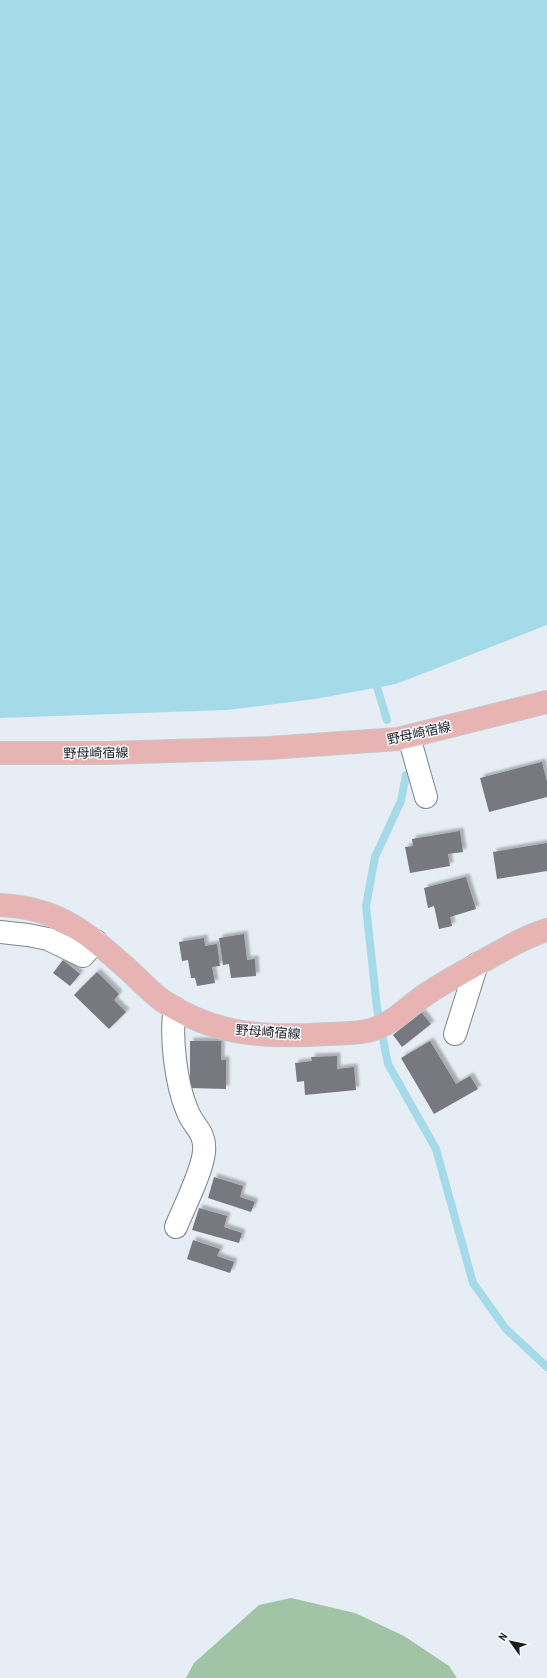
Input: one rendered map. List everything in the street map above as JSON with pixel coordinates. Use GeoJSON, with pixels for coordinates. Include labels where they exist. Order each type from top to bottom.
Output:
{"type":"FeatureCollection","features":[{"type":"Feature","properties":{"kind":"main road","name":"野母崎宿線"},"geometry":{"type":"LineString","coordinates":[[0,753],[106,753],[270,748],[398,739],[547,702]]}},
{"type":"Feature","properties":{"kind":"main road","name":"野母崎宿線"},"geometry":{"type":"LineString","coordinates":[[0,905],[35,909],[59,917],[96,941],[162,1000],[204,1023],[239,1032],[293,1036],[371,1030],[392,1021],[424,995],[477,964],[532,935],[547,930]]}},
{"type":"Feature","properties":{"kind":"street"},"geometry":{"type":"LineString","coordinates":[[409,737],[426,797]]}},
{"type":"Feature","properties":{"kind":"street"},"geometry":{"type":"LineString","coordinates":[[0,932],[28,935],[48,940],[83,956],[96,941]]}},
{"type":"Feature","properties":{"kind":"street"},"geometry":{"type":"LineString","coordinates":[[455,1034],[477,964]]}},
{"type":"Feature","properties":{"kind":"street"},"geometry":{"type":"LineString","coordinates":[[175,1008],[175,1051],[180,1092],[188,1113],[203,1136],[204,1152],[201,1166],[176,1227]]}},
{"type":"Feature","properties":{"kind":"green space"},"geometry":{"type":"Polygon","coordinates":[[[291,1598],[355,1613],[404,1636],[449,1666],[457,1678],[186,1678],[194,1663],[259,1605],[291,1598]]]}},
{"type":"Feature","properties":{"kind":"water"},"geometry":{"type":"Polygon","coordinates":[[[0,0],[547,0],[547,625],[396,684],[315,699],[227,710],[0,718],[0,0]]]}},
{"type":"Feature","properties":{"kind":"building"},"geometry":{"type":"Polygon","coordinates":[[[542,762],[547,782],[547,797],[489,812],[480,778],[542,762]]]}},
{"type":"Feature","properties":{"kind":"building"},"geometry":{"type":"Polygon","coordinates":[[[460,831],[463,852],[448,854],[450,866],[410,873],[405,847],[413,846],[412,839],[460,831]]]}},
{"type":"Feature","properties":{"kind":"building"},"geometry":{"type":"Polygon","coordinates":[[[547,843],[547,871],[497,879],[493,852],[547,843]]]}},
{"type":"Feature","properties":{"kind":"building"},"geometry":{"type":"Polygon","coordinates":[[[466,877],[476,909],[450,917],[452,926],[439,929],[434,906],[428,908],[424,888],[466,877]]]}},
{"type":"Feature","properties":{"kind":"building"},"geometry":{"type":"Polygon","coordinates":[[[244,934],[247,960],[255,959],[256,976],[231,978],[229,964],[223,965],[219,938],[244,934]]]}},
{"type":"Feature","properties":{"kind":"building"},"geometry":{"type":"Polygon","coordinates":[[[204,938],[205,946],[217,944],[220,966],[212,967],[215,983],[197,986],[195,978],[191,978],[188,960],[182,961],[179,942],[204,938]]]}},
{"type":"Feature","properties":{"kind":"building"},"geometry":{"type":"Polygon","coordinates":[[[63,960],[80,974],[70,986],[53,973],[63,960]]]}},
{"type":"Feature","properties":{"kind":"building"},"geometry":{"type":"Polygon","coordinates":[[[97,972],[119,994],[114,1000],[126,1012],[109,1029],[74,995],[97,972]]]}},
{"type":"Feature","properties":{"kind":"building"},"geometry":{"type":"Polygon","coordinates":[[[421,1012],[431,1024],[402,1047],[393,1035],[421,1012]]]}},
{"type":"Feature","properties":{"kind":"building"},"geometry":{"type":"Polygon","coordinates":[[[190,1041],[221,1041],[221,1060],[226,1060],[226,1089],[190,1088],[190,1041]]]}},
{"type":"Feature","properties":{"kind":"building"},"geometry":{"type":"Polygon","coordinates":[[[430,1041],[456,1084],[470,1076],[478,1089],[434,1114],[401,1058],[430,1041]]]}},
{"type":"Feature","properties":{"kind":"building"},"geometry":{"type":"Polygon","coordinates":[[[337,1056],[337,1069],[354,1067],[356,1090],[305,1095],[304,1081],[297,1082],[295,1063],[312,1061],[311,1057],[337,1056]]]}},
{"type":"Feature","properties":{"kind":"building"},"geometry":{"type":"Polygon","coordinates":[[[214,1177],[243,1186],[240,1197],[255,1202],[251,1212],[208,1198],[214,1177]]]}},
{"type":"Feature","properties":{"kind":"building"},"geometry":{"type":"Polygon","coordinates":[[[199,1208],[227,1216],[224,1227],[242,1233],[239,1243],[192,1230],[199,1208]]]}},
{"type":"Feature","properties":{"kind":"building"},"geometry":{"type":"Polygon","coordinates":[[[193,1240],[220,1249],[217,1256],[234,1262],[230,1273],[187,1259],[193,1240]]]}},
{"type":"Feature","properties":{"kind":"waterway"},"geometry":{"type":"LineString","coordinates":[[374,677],[387,720]]}},
{"type":"Feature","properties":{"kind":"waterway"},"geometry":{"type":"LineString","coordinates":[[406,775],[401,801],[375,857],[366,906],[377,1008],[388,1064],[436,1149],[473,1283],[506,1329],[547,1367]]}}]}
